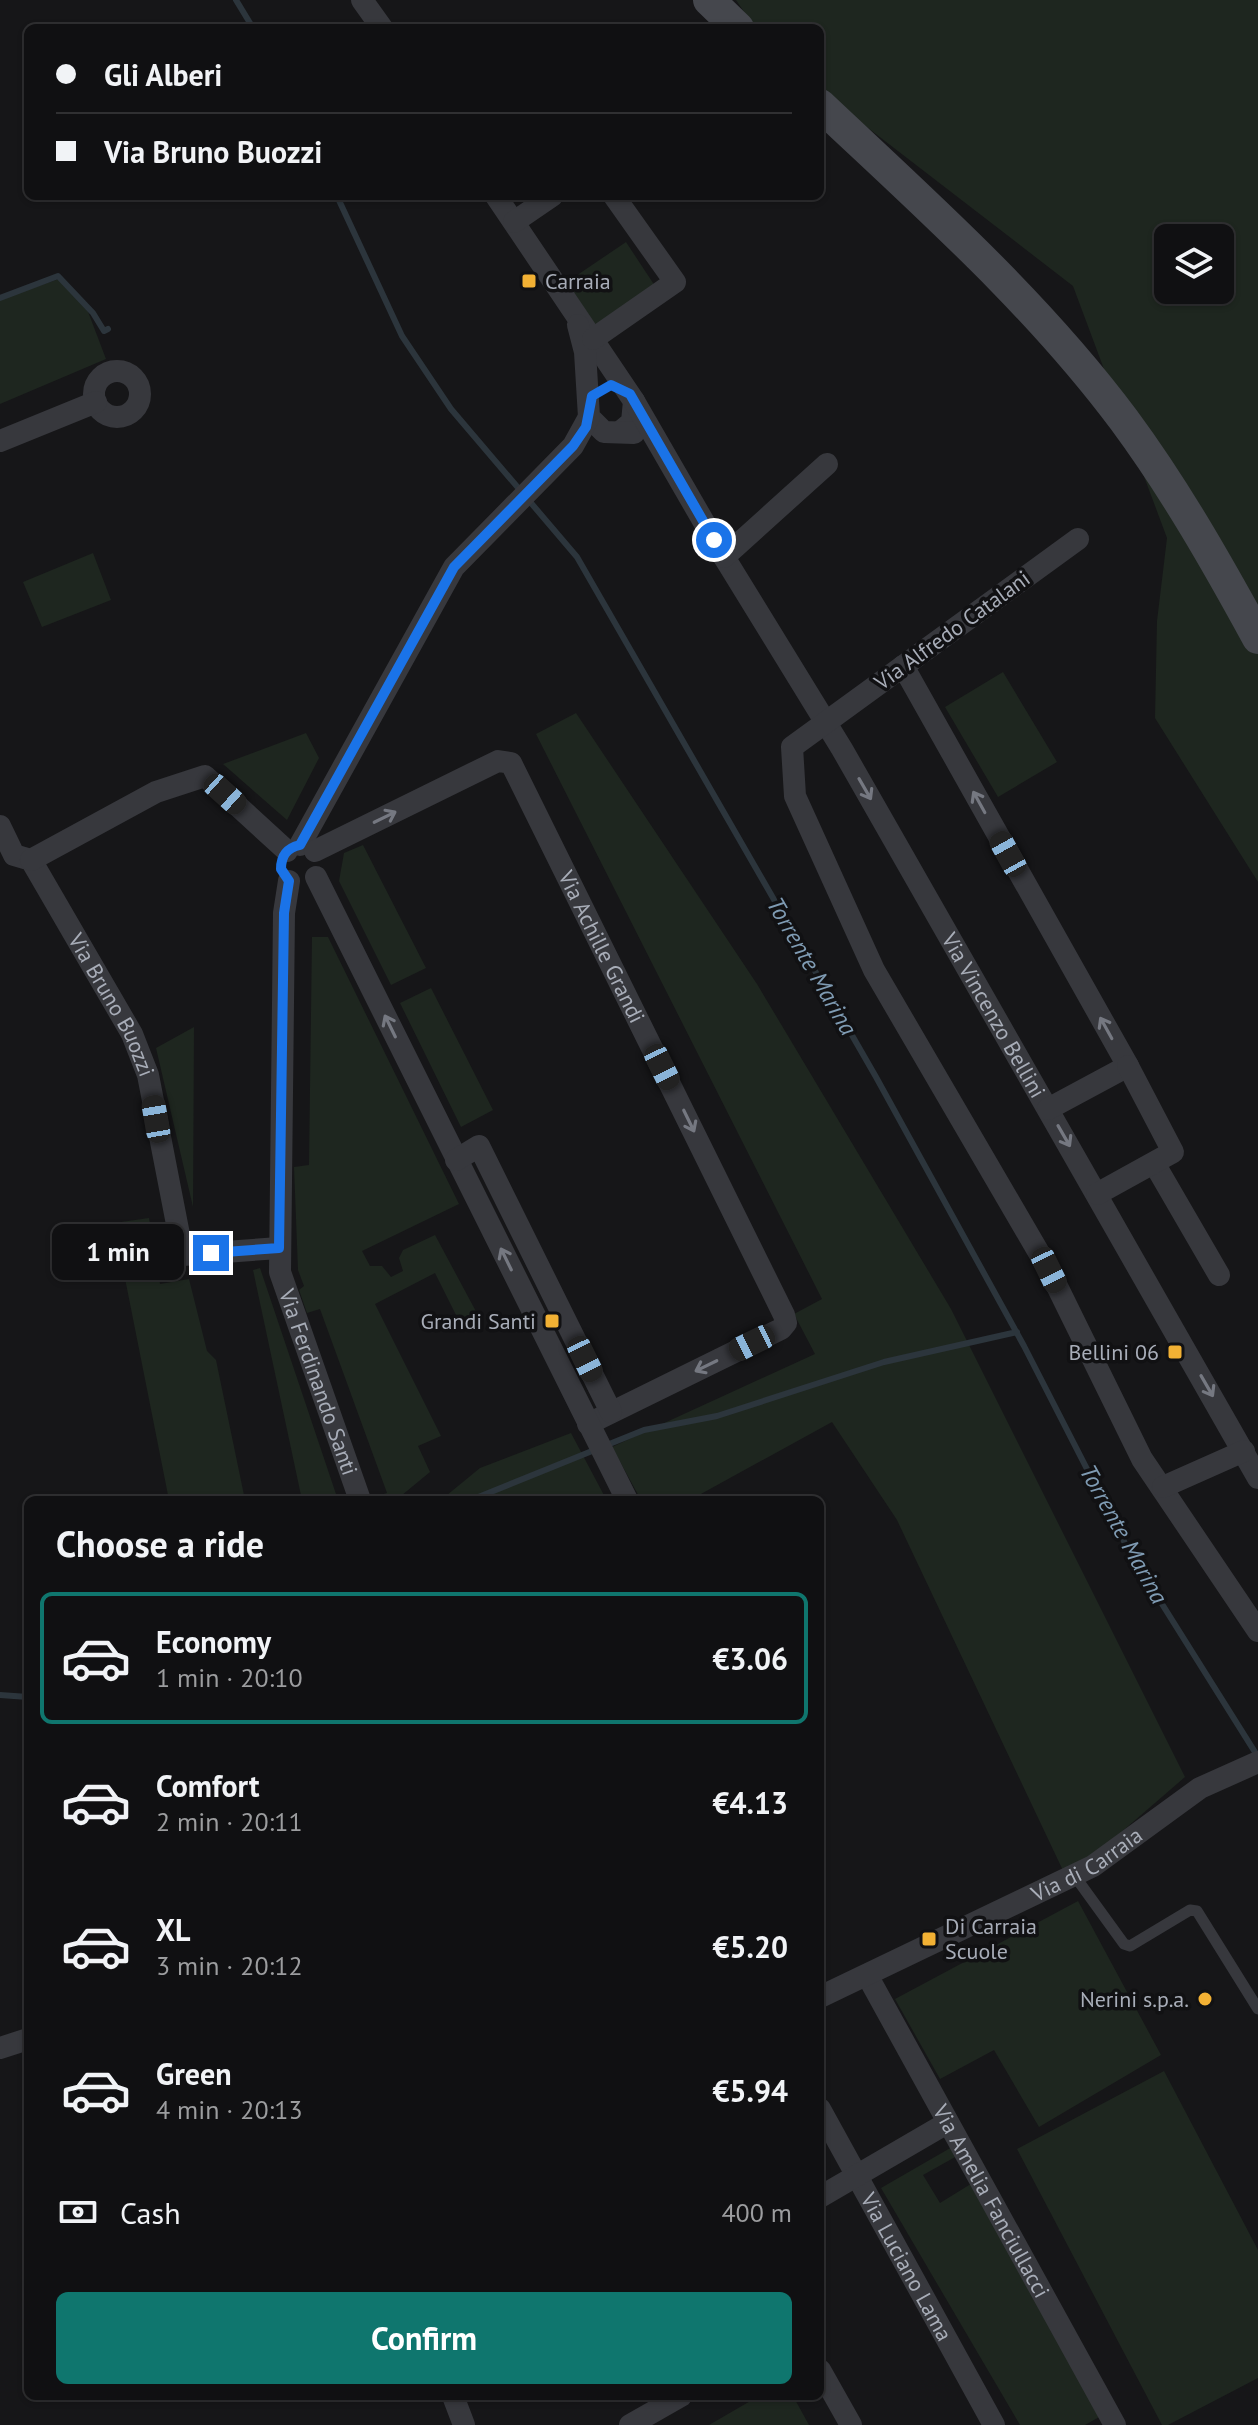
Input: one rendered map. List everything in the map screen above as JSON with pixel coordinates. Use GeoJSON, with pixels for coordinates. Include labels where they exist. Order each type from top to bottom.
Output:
{"type":"FeatureCollection","features":[{"type":"Feature","properties":{"kind":"main road"},"geometry":{"type":"LineString","coordinates":[[709,0],[734,24]]}},
{"type":"Feature","properties":{"kind":"main road"},"geometry":{"type":"LineString","coordinates":[[824,109],[1000,276],[1059,340],[1124,419],[1175,494],[1258,638]]}},
{"type":"Feature","properties":{"kind":"street"},"geometry":{"type":"LineString","coordinates":[[362,0],[379,24]]}},
{"type":"Feature","properties":{"kind":"street","name":"Via Vincenzo Bellini"},"geometry":{"type":"LineString","coordinates":[[499,200],[632,397],[724,557],[826,722],[1258,1478]]}},
{"type":"Feature","properties":{"kind":"street"},"geometry":{"type":"LineString","coordinates":[[514,222],[546,200]]}},
{"type":"Feature","properties":{"kind":"street"},"geometry":{"type":"LineString","coordinates":[[593,339],[675,282],[617,200]]}},
{"type":"Feature","properties":{"kind":"street","name":"Via Vincenzo Bellini"},"geometry":{"type":"LineString","coordinates":[[569,301],[585,352],[600,423]]}},
{"type":"Feature","properties":{"kind":"street"},"geometry":{"type":"LineString","coordinates":[[301,849],[441,587],[465,553],[600,423],[635,416],[632,397],[618,387],[603,387],[592,396],[600,423]]}},
{"type":"Feature","properties":{"kind":"street"},"geometry":{"type":"LineString","coordinates":[[0,441],[96,402]]}},
{"type":"Feature","properties":{"kind":"street"},"geometry":{"type":"LineString","coordinates":[[600,423],[647,437],[664,452]]}},
{"type":"Feature","properties":{"kind":"street"},"geometry":{"type":"LineString","coordinates":[[724,557],[827,464]]}},
{"type":"Feature","properties":{"kind":"street","name":"Via Alfredo Catalani"},"geometry":{"type":"LineString","coordinates":[[1078,539],[792,747],[795,796],[874,970],[1049,1270],[1142,1459],[1163,1487]]}},
{"type":"Feature","properties":{"kind":"street"},"geometry":{"type":"LineString","coordinates":[[903,666],[1128,1066],[1173,1152],[1097,1194]]}},
{"type":"Feature","properties":{"kind":"street","name":"Via Achille Grandi"},"geometry":{"type":"LineString","coordinates":[[301,849],[498,761],[507,760],[514,767],[786,1319],[781,1329],[611,1412],[592,1432]]}},
{"type":"Feature","properties":{"kind":"street"},"geometry":{"type":"LineString","coordinates":[[31,860],[156,792],[205,776],[320,867],[316,877],[306,884],[289,881]]}},
{"type":"Feature","properties":{"kind":"street","name":"Via Bruno Buozzi"},"geometry":{"type":"LineString","coordinates":[[0,826],[14,855],[31,860],[132,1034],[148,1075],[183,1255],[279,1248]]}},
{"type":"Feature","properties":{"kind":"street","name":"Via Ferdinando Santi"},"geometry":{"type":"LineString","coordinates":[[301,849],[281,869],[289,881],[284,913],[280,1272],[359,1496]]}},
{"type":"Feature","properties":{"kind":"street"},"geometry":{"type":"LineString","coordinates":[[316,877],[625,1496]]}},
{"type":"Feature","properties":{"kind":"street"},"geometry":{"type":"LineString","coordinates":[[1048,1109],[1128,1066]]}},
{"type":"Feature","properties":{"kind":"street"},"geometry":{"type":"LineString","coordinates":[[456,1160],[479,1146],[611,1412]]}},
{"type":"Feature","properties":{"kind":"street"},"geometry":{"type":"LineString","coordinates":[[1154,1163],[1219,1275]]}},
{"type":"Feature","properties":{"kind":"street"},"geometry":{"type":"LineString","coordinates":[[1244,1451],[1163,1487],[1258,1631]]}},
{"type":"Feature","properties":{"kind":"street","name":"Via di Carraia"},"geometry":{"type":"LineString","coordinates":[[824,1995],[1093,1866],[1200,1788],[1258,1762]]}},
{"type":"Feature","properties":{"kind":"street","name":"Via Amelia Fanciullacci"},"geometry":{"type":"LineString","coordinates":[[867,1975],[1115,2425]]}},
{"type":"Feature","properties":{"kind":"street"},"geometry":{"type":"LineString","coordinates":[[0,2048],[24,2040]]}},
{"type":"Feature","properties":{"kind":"street","name":"Via Luciano Lama"},"geometry":{"type":"LineString","coordinates":[[824,2117],[994,2425]]}},
{"type":"Feature","properties":{"kind":"street"},"geometry":{"type":"LineString","coordinates":[[824,2194],[854,2174],[947,2123]]}},
{"type":"Feature","properties":{"kind":"street"},"geometry":{"type":"LineString","coordinates":[[824,2377],[851,2425]]}},
{"type":"Feature","properties":{"kind":"street"},"geometry":{"type":"LineString","coordinates":[[455,2400],[464,2425]]}},
{"type":"Feature","properties":{"kind":"street"},"geometry":{"type":"LineString","coordinates":[[630,2425],[674,2400]]}},
{"type":"Feature","properties":{"kind":"lane"},"geometry":{"type":"LineString","coordinates":[[1074,1875],[1124,1944],[1130,1946],[1190,1910],[1197,1911],[1258,2009]]}},
{"type":"Feature","properties":{"kind":"shaded area"},"geometry":{"type":"Polygon","coordinates":[[[736,0],[1258,0],[1258,882],[1155,718],[1157,621],[1167,538],[1073,286],[824,94],[824,24],[752,24],[736,0]]]}},
{"type":"Feature","properties":{"kind":"shaded area"},"geometry":{"type":"Polygon","coordinates":[[[626,242],[655,286],[595,325],[567,282],[626,242]]]}},
{"type":"Feature","properties":{"kind":"shaded area"},"geometry":{"type":"Polygon","coordinates":[[[59,279],[87,309],[106,359],[0,404],[0,299],[59,279]]]}},
{"type":"Feature","properties":{"kind":"shaded area"},"geometry":{"type":"Polygon","coordinates":[[[93,553],[111,600],[42,627],[23,582],[93,553]]]}},
{"type":"Feature","properties":{"kind":"shaded area"},"geometry":{"type":"Polygon","coordinates":[[[1003,672],[1057,762],[998,797],[945,707],[1003,672]]]}},
{"type":"Feature","properties":{"kind":"shaded area"},"geometry":{"type":"Polygon","coordinates":[[[576,713],[757,984],[951,1309],[1185,1777],[1067,1879],[897,1520],[832,1422],[697,1496],[639,1496],[612,1447],[815,1354],[794,1314],[822,1299],[536,734],[576,713]]]}},
{"type":"Feature","properties":{"kind":"shaded area"},"geometry":{"type":"Polygon","coordinates":[[[306,733],[319,758],[287,820],[223,764],[306,733]]]}},
{"type":"Feature","properties":{"kind":"shaded area"},"geometry":{"type":"Polygon","coordinates":[[[363,845],[426,968],[391,985],[339,881],[344,853],[363,845]]]}},
{"type":"Feature","properties":{"kind":"shaded area"},"geometry":{"type":"Polygon","coordinates":[[[312,937],[328,937],[459,1204],[362,1251],[370,1266],[382,1266],[391,1277],[403,1271],[399,1258],[403,1250],[435,1235],[479,1317],[461,1325],[435,1273],[375,1304],[441,1436],[418,1446],[430,1472],[401,1496],[377,1496],[387,1493],[320,1309],[307,1313],[299,1290],[304,1286],[298,1270],[294,1167],[309,1165],[312,937]]]}},
{"type":"Feature","properties":{"kind":"shaded area"},"geometry":{"type":"Polygon","coordinates":[[[431,988],[493,1110],[461,1127],[400,1003],[431,988]]]}},
{"type":"Feature","properties":{"kind":"shaded area"},"geometry":{"type":"Polygon","coordinates":[[[194,1027],[193,1207],[156,1048],[194,1027]]]}},
{"type":"Feature","properties":{"kind":"shaded area"},"geometry":{"type":"Polygon","coordinates":[[[149,1218],[160,1284],[189,1279],[207,1351],[216,1360],[244,1496],[168,1496],[114,1223],[149,1218]]]}},
{"type":"Feature","properties":{"kind":"shaded area"},"geometry":{"type":"Polygon","coordinates":[[[260,1268],[337,1496],[301,1496],[253,1270],[260,1268]]]}},
{"type":"Feature","properties":{"kind":"shaded area"},"geometry":{"type":"Polygon","coordinates":[[[571,1433],[604,1496],[446,1496],[480,1468],[571,1433]]]}},
{"type":"Feature","properties":{"kind":"shaded area"},"geometry":{"type":"Polygon","coordinates":[[[1078,1901],[1161,2055],[1039,2127],[994,2050],[940,2079],[895,1999],[1078,1901]]]}},
{"type":"Feature","properties":{"kind":"shaded area"},"geometry":{"type":"Polygon","coordinates":[[[1164,2071],[1258,2250],[1258,2378],[1168,2425],[1162,2425],[1017,2149],[1164,2071]]]}},
{"type":"Feature","properties":{"kind":"shaded area"},"geometry":{"type":"Polygon","coordinates":[[[952,2147],[957,2156],[923,2175],[940,2203],[974,2182],[1108,2412],[1085,2425],[1020,2425],[881,2188],[952,2147]]]}},
{"type":"Feature","properties":{"kind":"shaded area"},"geometry":{"type":"Polygon","coordinates":[[[752,2400],[795,2400],[809,2425],[709,2425],[752,2400]]]}},
{"type":"Feature","properties":{"kind":"waterway","name":"Torrente Marina"},"geometry":{"type":"LineString","coordinates":[[236,0],[251,24]]}},
{"type":"Feature","properties":{"kind":"waterway","name":"Torrente Marina"},"geometry":{"type":"LineString","coordinates":[[339,200],[402,336],[451,409],[577,557],[876,1077],[1024,1346],[1130,1553],[1258,1757]]}},
{"type":"Feature","properties":{"kind":"waterway"},"geometry":{"type":"LineString","coordinates":[[0,298],[58,276],[93,313],[104,331],[108,329]]}},
{"type":"Feature","properties":{"kind":"waterway"},"geometry":{"type":"LineString","coordinates":[[481,1496],[644,1430],[717,1416],[884,1362],[1017,1332]]}},
{"type":"Feature","properties":{"kind":"waterway"},"geometry":{"type":"LineString","coordinates":[[0,1695],[24,1697]]}},
{"type":"Feature","properties":{"kind":"place","name":"Carraia"},"geometry":{"type":"Point","coordinates":[529,281]}},
{"type":"Feature","properties":{"kind":"place","name":"Grandi Santi"},"geometry":{"type":"Point","coordinates":[552,1321]}},
{"type":"Feature","properties":{"kind":"place","name":"Bellini 06"},"geometry":{"type":"Point","coordinates":[1175,1352]}},
{"type":"Feature","properties":{"kind":"place","name":"Di Carraia Scuole"},"geometry":{"type":"Point","coordinates":[929,1939]}},
{"type":"Feature","properties":{"kind":"place","name":"Nerini s.p.a."},"geometry":{"type":"Point","coordinates":[1205,1999]}},
{"type":"Feature","properties":{"kind":"route"},"geometry":{"type":"LineString","coordinates":[[211,1253],[279,1248],[284,913],[289,881],[281,869],[283,856],[300,845],[454,567],[573,446],[586,427],[592,396],[611,385],[630,394],[714,540]]}}]}
